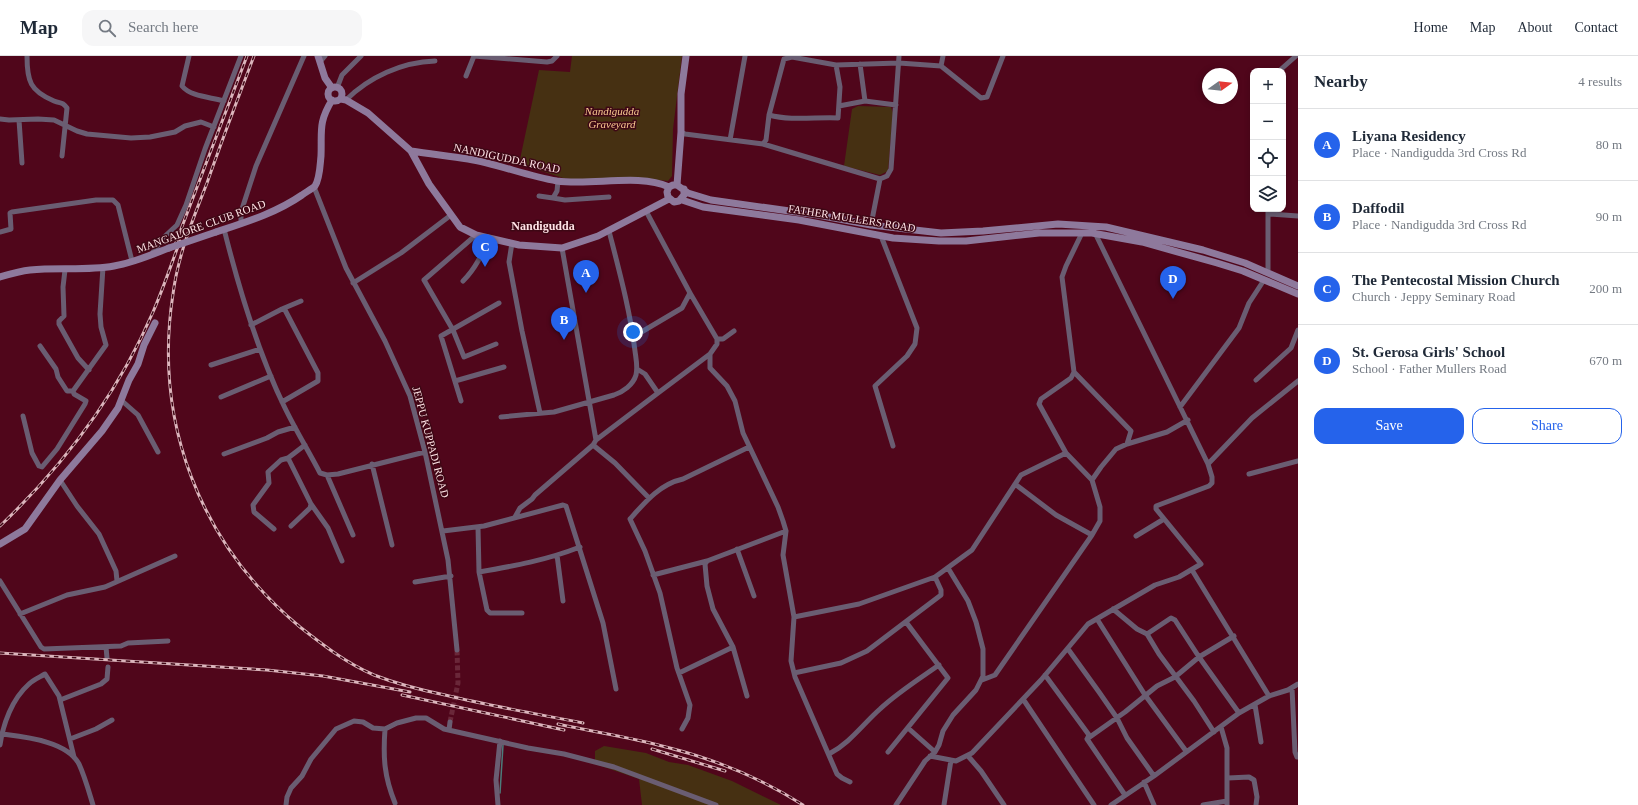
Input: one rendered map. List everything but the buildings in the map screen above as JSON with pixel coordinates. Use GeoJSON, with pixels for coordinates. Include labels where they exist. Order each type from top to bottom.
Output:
{"type":"FeatureCollection","features":[{"type":"Feature","properties":{"kind":"main road"},"geometry":{"type":"LineString","coordinates":[[678,184],[681,132],[681,94],[686,56]]}},
{"type":"Feature","properties":{"kind":"main road"},"geometry":{"type":"LineString","coordinates":[[319,59],[325,78],[334,88],[342,93],[343,100]]}},
{"type":"Feature","properties":{"kind":"main road"},"geometry":{"type":"LineString","coordinates":[[334,88],[328,94],[329,98],[336,101],[343,100],[368,114],[411,151],[429,184],[460,227],[476,235],[512,243],[562,248],[609,231],[669,199]]}},
{"type":"Feature","properties":{"kind":"main road"},"geometry":{"type":"LineString","coordinates":[[314,187],[318,178],[321,156],[320,132],[322,118],[332,100]]}},
{"type":"Feature","properties":{"kind":"main road","name":"NANDIGUDDA ROAD"},"geometry":{"type":"LineString","coordinates":[[411,151],[468,159],[558,181],[603,182],[634,180],[659,183],[669,187]]}},
{"type":"Feature","properties":{"kind":"main road"},"geometry":{"type":"LineString","coordinates":[[678,184],[669,187],[667,194],[669,199],[674,202],[682,200],[684,189]]}},
{"type":"Feature","properties":{"kind":"main road"},"geometry":{"type":"LineString","coordinates":[[678,184],[695,196],[711,200],[818,215],[871,225],[941,233],[983,231],[1058,224],[1106,226],[1203,250],[1246,263],[1298,286]]}},
{"type":"Feature","properties":{"kind":"main road","name":"MANGALORE CLUB ROAD"},"geometry":{"type":"LineString","coordinates":[[0,278],[18,272],[31,270],[65,270],[103,267],[132,262],[268,214],[297,199],[314,187]]}},
{"type":"Feature","properties":{"kind":"main road","name":"FATHER MULLERS ROAD"},"geometry":{"type":"LineString","coordinates":[[682,200],[703,207],[799,220],[881,236],[939,241],[966,241],[1039,233],[1095,234],[1142,242],[1210,261],[1243,271],[1298,294]]}},
{"type":"Feature","properties":{"kind":"main road"},"geometry":{"type":"LineString","coordinates":[[0,544],[25,530],[60,480],[102,431],[118,408],[129,380],[138,364],[144,345],[155,324]]}},
{"type":"Feature","properties":{"kind":"street"},"geometry":{"type":"LineString","coordinates":[[27,56],[28,74],[31,85],[35,91],[45,97],[63,103],[67,108],[62,156]]}},
{"type":"Feature","properties":{"kind":"street"},"geometry":{"type":"LineString","coordinates":[[189,56],[182,86],[186,92],[210,96],[224,101]]}},
{"type":"Feature","properties":{"kind":"street"},"geometry":{"type":"LineString","coordinates":[[150,255],[163,238],[177,225],[186,205],[241,56]]}},
{"type":"Feature","properties":{"kind":"street"},"geometry":{"type":"LineString","coordinates":[[241,224],[241,212],[256,166],[288,89],[304,56]]}},
{"type":"Feature","properties":{"kind":"street"},"geometry":{"type":"LineString","coordinates":[[319,59],[325,56]]}},
{"type":"Feature","properties":{"kind":"street"},"geometry":{"type":"LineString","coordinates":[[334,88],[342,75],[361,56]]}},
{"type":"Feature","properties":{"kind":"street"},"geometry":{"type":"LineString","coordinates":[[466,76],[474,56],[547,62],[552,61],[557,56]]}},
{"type":"Feature","properties":{"kind":"street"},"geometry":{"type":"LineString","coordinates":[[730,140],[745,56]]}},
{"type":"Feature","properties":{"kind":"street"},"geometry":{"type":"LineString","coordinates":[[681,132],[685,134],[762,144],[880,179],[887,176],[891,169],[899,56]]}},
{"type":"Feature","properties":{"kind":"street"},"geometry":{"type":"LineString","coordinates":[[941,66],[943,56]]}},
{"type":"Feature","properties":{"kind":"street"},"geometry":{"type":"LineString","coordinates":[[762,144],[766,140],[769,115],[784,57],[792,57],[836,65],[899,63],[941,66],[981,98],[987,97],[1003,56]]}},
{"type":"Feature","properties":{"kind":"street"},"geometry":{"type":"LineString","coordinates":[[1282,68],[1296,56]]}},
{"type":"Feature","properties":{"kind":"street"},"geometry":{"type":"LineString","coordinates":[[343,100],[356,90],[399,67],[418,62],[435,62]]}},
{"type":"Feature","properties":{"kind":"street"},"geometry":{"type":"LineString","coordinates":[[860,64],[865,101]]}},
{"type":"Feature","properties":{"kind":"street"},"geometry":{"type":"LineString","coordinates":[[769,115],[779,118],[838,118],[840,87],[836,65]]}},
{"type":"Feature","properties":{"kind":"street"},"geometry":{"type":"LineString","coordinates":[[839,106],[865,101],[896,105]]}},
{"type":"Feature","properties":{"kind":"street"},"geometry":{"type":"LineString","coordinates":[[0,120],[54,120],[65,126],[87,134],[132,138],[150,137],[175,132],[185,126],[201,122],[214,127]]}},
{"type":"Feature","properties":{"kind":"street"},"geometry":{"type":"LineString","coordinates":[[19,120],[22,163]]}},
{"type":"Feature","properties":{"kind":"street"},"geometry":{"type":"LineString","coordinates":[[871,225],[880,179]]}},
{"type":"Feature","properties":{"kind":"street"},"geometry":{"type":"LineString","coordinates":[[553,198],[557,191],[558,181]]}},
{"type":"Feature","properties":{"kind":"street","name":"JEPPU KUPPADI ROAD"},"geometry":{"type":"LineString","coordinates":[[314,187],[346,268],[385,341],[410,396],[425,452],[443,531],[451,576],[456,650]]}},
{"type":"Feature","properties":{"kind":"street"},"geometry":{"type":"LineString","coordinates":[[539,196],[565,200],[609,197]]}},
{"type":"Feature","properties":{"kind":"street"},"geometry":{"type":"LineString","coordinates":[[0,232],[11,229],[10,214],[12,212],[51,205],[100,199],[113,200],[118,205],[132,262]]}},
{"type":"Feature","properties":{"kind":"street"},"geometry":{"type":"LineString","coordinates":[[515,518],[520,508],[595,442],[710,354],[717,344],[717,338],[690,294],[646,212]]}},
{"type":"Feature","properties":{"kind":"street"},"geometry":{"type":"LineString","coordinates":[[1268,273],[1268,212],[1298,216]]}},
{"type":"Feature","properties":{"kind":"street"},"geometry":{"type":"LineString","coordinates":[[354,283],[401,253],[451,215]]}},
{"type":"Feature","properties":{"kind":"street"},"geometry":{"type":"LineString","coordinates":[[930,756],[956,761],[968,756],[1023,700],[1088,624],[1155,585],[1179,576],[1202,564],[1164,520],[1156,509],[1156,506],[1209,486],[1212,483],[1212,477],[1208,464],[1188,420],[1180,407],[1095,234],[1095,226]]}},
{"type":"Feature","properties":{"kind":"street"},"geometry":{"type":"LineString","coordinates":[[224,229],[233,265],[260,349],[282,402],[320,473],[327,475],[338,474],[372,464],[425,452]]}},
{"type":"Feature","properties":{"kind":"street"},"geometry":{"type":"LineString","coordinates":[[501,417],[554,412],[590,402],[623,392],[636,377],[637,369],[633,337],[623,286],[609,231]]}},
{"type":"Feature","properties":{"kind":"street"},"geometry":{"type":"LineString","coordinates":[[982,680],[995,675],[1092,535],[1100,521],[1100,507],[1092,480],[1066,453],[1039,404],[1041,399],[1071,378],[1074,372],[1062,278],[1066,266],[1082,233]]}},
{"type":"Feature","properties":{"kind":"street"},"geometry":{"type":"LineString","coordinates":[[476,235],[424,280],[453,330],[464,357],[496,344]]}},
{"type":"Feature","properties":{"kind":"street"},"geometry":{"type":"LineString","coordinates":[[881,236],[917,328],[915,344],[907,356],[875,386],[894,446]]}},
{"type":"Feature","properties":{"kind":"street"},"geometry":{"type":"LineString","coordinates":[[463,281],[480,260],[489,238]]}},
{"type":"Feature","properties":{"kind":"street"},"geometry":{"type":"LineString","coordinates":[[512,243],[509,262],[540,413]]}},
{"type":"Feature","properties":{"kind":"street"},"geometry":{"type":"LineString","coordinates":[[562,248],[590,402],[595,442],[649,498]]}},
{"type":"Feature","properties":{"kind":"street"},"geometry":{"type":"LineString","coordinates":[[73,391],[106,345],[101,326],[100,314],[103,267]]}},
{"type":"Feature","properties":{"kind":"street"},"geometry":{"type":"LineString","coordinates":[[65,270],[63,287],[64,316],[59,321],[59,324],[78,358],[89,370]]}},
{"type":"Feature","properties":{"kind":"street"},"geometry":{"type":"LineString","coordinates":[[1180,407],[1239,328],[1249,303],[1264,280]]}},
{"type":"Feature","properties":{"kind":"street"},"geometry":{"type":"LineString","coordinates":[[633,337],[682,308],[690,294]]}},
{"type":"Feature","properties":{"kind":"street"},"geometry":{"type":"LineString","coordinates":[[251,324],[301,301]]}},
{"type":"Feature","properties":{"kind":"street"},"geometry":{"type":"LineString","coordinates":[[461,401],[441,336],[499,303]]}},
{"type":"Feature","properties":{"kind":"street"},"geometry":{"type":"LineString","coordinates":[[282,309],[285,310],[289,317],[318,373],[318,381],[282,402]]}},
{"type":"Feature","properties":{"kind":"street"},"geometry":{"type":"LineString","coordinates":[[1256,380],[1291,348],[1298,330]]}},
{"type":"Feature","properties":{"kind":"street"},"geometry":{"type":"LineString","coordinates":[[717,338],[723,338],[734,331]]}},
{"type":"Feature","properties":{"kind":"street"},"geometry":{"type":"LineString","coordinates":[[40,346],[56,369],[58,377],[67,391],[73,391]]}},
{"type":"Feature","properties":{"kind":"street"},"geometry":{"type":"LineString","coordinates":[[211,365],[260,349]]}},
{"type":"Feature","properties":{"kind":"street"},"geometry":{"type":"LineString","coordinates":[[710,354],[710,368],[727,386],[735,401],[739,420],[749,447],[778,507],[786,531],[782,555],[794,617],[791,661],[794,673],[837,774],[850,782]]}},
{"type":"Feature","properties":{"kind":"street"},"geometry":{"type":"LineString","coordinates":[[455,381],[504,367]]}},
{"type":"Feature","properties":{"kind":"street"},"geometry":{"type":"LineString","coordinates":[[637,369],[645,374],[658,393]]}},
{"type":"Feature","properties":{"kind":"street"},"geometry":{"type":"LineString","coordinates":[[1074,372],[1131,431],[1127,444]]}},
{"type":"Feature","properties":{"kind":"street"},"geometry":{"type":"LineString","coordinates":[[222,397],[271,376]]}},
{"type":"Feature","properties":{"kind":"street"},"geometry":{"type":"LineString","coordinates":[[1208,464],[1252,418],[1298,381]]}},
{"type":"Feature","properties":{"kind":"street"},"geometry":{"type":"LineString","coordinates":[[23,416],[32,453],[39,466],[42,467],[57,449],[85,404],[86,401],[74,394],[73,391]]}},
{"type":"Feature","properties":{"kind":"street"},"geometry":{"type":"LineString","coordinates":[[121,400],[138,415],[158,452]]}},
{"type":"Feature","properties":{"kind":"street"},"geometry":{"type":"LineString","coordinates":[[1092,480],[1116,449],[1127,444],[1167,432],[1188,420]]}},
{"type":"Feature","properties":{"kind":"street"},"geometry":{"type":"LineString","coordinates":[[224,454],[267,438],[278,432],[295,427]]}},
{"type":"Feature","properties":{"kind":"street"},"geometry":{"type":"LineString","coordinates":[[274,529],[254,512],[253,505],[269,483],[268,472],[281,460],[288,458],[305,444]]}},
{"type":"Feature","properties":{"kind":"street"},"geometry":{"type":"LineString","coordinates":[[682,729],[688,718],[690,705],[679,673],[660,593],[645,551],[630,519],[649,498],[675,480],[683,479],[749,447]]}},
{"type":"Feature","properties":{"kind":"street"},"geometry":{"type":"LineString","coordinates":[[794,617],[859,604],[935,578],[972,550],[1021,475],[1066,453]]}},
{"type":"Feature","properties":{"kind":"street"},"geometry":{"type":"LineString","coordinates":[[288,458],[311,504],[328,528],[342,561]]}},
{"type":"Feature","properties":{"kind":"street"},"geometry":{"type":"LineString","coordinates":[[1249,474],[1298,461]]}},
{"type":"Feature","properties":{"kind":"street"},"geometry":{"type":"LineString","coordinates":[[372,464],[392,545]]}},
{"type":"Feature","properties":{"kind":"street"},"geometry":{"type":"LineString","coordinates":[[327,475],[353,534]]}},
{"type":"Feature","properties":{"kind":"street"},"geometry":{"type":"LineString","coordinates":[[60,480],[77,506],[99,534],[116,571],[117,581]]}},
{"type":"Feature","properties":{"kind":"street"},"geometry":{"type":"LineString","coordinates":[[1016,484],[1056,516],[1092,535]]}},
{"type":"Feature","properties":{"kind":"street"},"geometry":{"type":"LineString","coordinates":[[291,526],[311,504]]}},
{"type":"Feature","properties":{"kind":"street"},"geometry":{"type":"LineString","coordinates":[[443,531],[478,527],[563,505],[566,506],[603,623],[616,689]]}},
{"type":"Feature","properties":{"kind":"street"},"geometry":{"type":"LineString","coordinates":[[1136,536],[1164,520]]}},
{"type":"Feature","properties":{"kind":"street"},"geometry":{"type":"LineString","coordinates":[[478,527],[479,572],[487,610],[490,613],[522,613]]}},
{"type":"Feature","properties":{"kind":"street"},"geometry":{"type":"LineString","coordinates":[[653,575],[707,560],[786,531]]}},
{"type":"Feature","properties":{"kind":"street"},"geometry":{"type":"LineString","coordinates":[[479,572],[524,564],[557,556],[580,547]]}},
{"type":"Feature","properties":{"kind":"street"},"geometry":{"type":"LineString","coordinates":[[737,549],[754,596]]}},
{"type":"Feature","properties":{"kind":"street"},"geometry":{"type":"LineString","coordinates":[[20,614],[67,595],[105,587],[174,556]]}},
{"type":"Feature","properties":{"kind":"street"},"geometry":{"type":"LineString","coordinates":[[557,556],[563,600]]}},
{"type":"Feature","properties":{"kind":"street"},"geometry":{"type":"LineString","coordinates":[[707,560],[705,564],[707,586],[713,608],[733,647],[747,696]]}},
{"type":"Feature","properties":{"kind":"street"},"geometry":{"type":"LineString","coordinates":[[896,805],[930,756],[935,752],[939,745],[943,731],[953,715],[976,690],[982,680],[982,649],[976,622],[968,601],[948,568]]}},
{"type":"Feature","properties":{"kind":"street"},"geometry":{"type":"LineString","coordinates":[[1192,570],[1234,636],[1269,696]]}},
{"type":"Feature","properties":{"kind":"street"},"geometry":{"type":"LineString","coordinates":[[415,582],[451,576]]}},
{"type":"Feature","properties":{"kind":"street"},"geometry":{"type":"LineString","coordinates":[[794,673],[841,663],[867,651],[941,595],[941,590],[935,578]]}},
{"type":"Feature","properties":{"kind":"street"},"geometry":{"type":"LineString","coordinates":[[0,581],[41,648],[106,647],[121,646],[128,643],[168,641]]}},
{"type":"Feature","properties":{"kind":"street"},"geometry":{"type":"LineString","coordinates":[[1113,609],[1137,629],[1147,634],[1214,732]]}},
{"type":"Feature","properties":{"kind":"street"},"geometry":{"type":"LineString","coordinates":[[1147,634],[1172,618],[1175,620],[1199,657],[1239,712]]}},
{"type":"Feature","properties":{"kind":"street"},"geometry":{"type":"LineString","coordinates":[[1097,619],[1145,695],[1186,750]]}},
{"type":"Feature","properties":{"kind":"street"},"geometry":{"type":"LineString","coordinates":[[888,752],[948,678],[906,622]]}},
{"type":"Feature","properties":{"kind":"street"},"geometry":{"type":"LineString","coordinates":[[1087,739],[1117,718],[1157,686],[1175,676],[1199,657],[1234,636]]}},
{"type":"Feature","properties":{"kind":"street"},"geometry":{"type":"LineString","coordinates":[[106,647],[107,658]]}},
{"type":"Feature","properties":{"kind":"street"},"geometry":{"type":"LineString","coordinates":[[679,673],[733,647]]}},
{"type":"Feature","properties":{"kind":"street"},"geometry":{"type":"LineString","coordinates":[[1068,649],[1117,718],[1127,738],[1154,776]]}},
{"type":"Feature","properties":{"kind":"street"},"geometry":{"type":"LineString","coordinates":[[829,754],[841,747],[880,709],[939,665]]}},
{"type":"Feature","properties":{"kind":"street"},"geometry":{"type":"LineString","coordinates":[[60,700],[101,684],[107,679],[108,667]]}},
{"type":"Feature","properties":{"kind":"street"},"geometry":{"type":"LineString","coordinates":[[0,745],[1,731],[18,695],[30,683],[45,674],[60,700],[74,757]]}},
{"type":"Feature","properties":{"kind":"street"},"geometry":{"type":"LineString","coordinates":[[1045,675],[1089,735],[1087,739],[1125,795]]}},
{"type":"Feature","properties":{"kind":"street"},"geometry":{"type":"LineString","coordinates":[[1111,805],[1154,776],[1186,750],[1221,727],[1239,712],[1255,705],[1269,696],[1292,688],[1298,684]]}},
{"type":"Feature","properties":{"kind":"street"},"geometry":{"type":"LineString","coordinates":[[1292,688],[1295,752],[1298,757]]}},
{"type":"Feature","properties":{"kind":"street"},"geometry":{"type":"LineString","coordinates":[[1023,700],[1094,805]]}},
{"type":"Feature","properties":{"kind":"street"},"geometry":{"type":"LineString","coordinates":[[1255,705],[1261,742]]}},
{"type":"Feature","properties":{"kind":"street"},"geometry":{"type":"LineString","coordinates":[[286,805],[287,797],[291,788],[302,776],[311,759],[336,729],[354,721],[363,722],[373,728],[385,729],[396,723],[416,718],[426,718],[448,730],[614,767],[716,805]]}},
{"type":"Feature","properties":{"kind":"street"},"geometry":{"type":"LineString","coordinates":[[70,739],[96,730],[112,720]]}},
{"type":"Feature","properties":{"kind":"street"},"geometry":{"type":"LineString","coordinates":[[448,730],[450,722]]}},
{"type":"Feature","properties":{"kind":"street"},"geometry":{"type":"LineString","coordinates":[[1203,805],[1227,803],[1227,748],[1221,727]]}},
{"type":"Feature","properties":{"kind":"street"},"geometry":{"type":"LineString","coordinates":[[908,728],[935,752]]}},
{"type":"Feature","properties":{"kind":"street"},"geometry":{"type":"LineString","coordinates":[[385,729],[383,760],[385,774],[395,803]]}},
{"type":"Feature","properties":{"kind":"street"},"geometry":{"type":"LineString","coordinates":[[1,731],[32,738],[66,750],[79,764],[93,805]]}},
{"type":"Feature","properties":{"kind":"street"},"geometry":{"type":"LineString","coordinates":[[497,804],[496,780],[500,741]]}},
{"type":"Feature","properties":{"kind":"street"},"geometry":{"type":"LineString","coordinates":[[968,756],[981,771],[1004,805]]}},
{"type":"Feature","properties":{"kind":"street"},"geometry":{"type":"LineString","coordinates":[[944,805],[951,760]]}},
{"type":"Feature","properties":{"kind":"street"},"geometry":{"type":"LineString","coordinates":[[1228,778],[1249,777],[1254,780],[1257,797],[1256,805]]}},
{"type":"Feature","properties":{"kind":"street"},"geometry":{"type":"LineString","coordinates":[[1144,782],[1154,805]]}},
{"type":"Feature","properties":{"kind":"green space","name":"Nandigudda Graveyard"},"geometry":{"type":"Polygon","coordinates":[[[572,56],[682,56],[673,129],[672,176],[668,181],[629,177],[579,180],[563,178],[519,164],[539,70],[570,72],[572,56]]]}},
{"type":"Feature","properties":{"kind":"green space"},"geometry":{"type":"Polygon","coordinates":[[[858,106],[891,107],[893,113],[888,171],[880,175],[844,166],[852,109],[858,106]]]}},
{"type":"Feature","properties":{"kind":"green space"},"geometry":{"type":"Polygon","coordinates":[[[604,746],[646,753],[669,762],[688,765],[732,781],[781,805],[642,805],[639,779],[595,764],[595,751],[604,746]]]}},
{"type":"Feature","properties":{"kind":"waterway"},"geometry":{"type":"LineString","coordinates":[[500,793],[503,745]]}},
{"type":"Feature","properties":{"kind":"tunnel"},"geometry":{"type":"LineString","coordinates":[[450,722],[458,683],[457,650]]}},
{"type":"Feature","properties":{"kind":"railway"},"geometry":{"type":"LineString","coordinates":[[175,245],[247,56]]}},
{"type":"Feature","properties":{"kind":"railway"},"geometry":{"type":"LineString","coordinates":[[254,56],[196,210],[178,265],[173,294],[169,342],[170,388],[178,434],[192,477],[211,519],[235,558],[265,594],[300,627],[326,647],[354,665],[374,675],[418,689],[583,723]]}},
{"type":"Feature","properties":{"kind":"railway"},"geometry":{"type":"LineString","coordinates":[[0,526],[24,503],[67,453],[106,399],[139,342],[164,286],[180,241]]}},
{"type":"Feature","properties":{"kind":"railway"},"geometry":{"type":"LineString","coordinates":[[0,653],[267,670],[323,676],[410,692]]}},
{"type":"Feature","properties":{"kind":"railway"},"geometry":{"type":"LineString","coordinates":[[402,695],[564,730]]}},
{"type":"Feature","properties":{"kind":"railway"},"geometry":{"type":"LineString","coordinates":[[558,724],[639,740],[702,757],[737,770],[771,786],[803,805]]}},
{"type":"Feature","properties":{"kind":"railway"},"geometry":{"type":"LineString","coordinates":[[652,749],[725,771]]}},
{"type":"Feature","properties":{"kind":"place","name":"The Pentecostal Mission Church"},"geometry":{"type":"Point","coordinates":[485,267]}},
{"type":"Feature","properties":{"kind":"place","name":"Liyana Residency"},"geometry":{"type":"Point","coordinates":[586,293]}},
{"type":"Feature","properties":{"kind":"place","name":"St. Gerosa Girls' School"},"geometry":{"type":"Point","coordinates":[1173,299]}},
{"type":"Feature","properties":{"kind":"place","name":"Daffodil"},"geometry":{"type":"Point","coordinates":[564,340]}},
{"type":"Feature","properties":{"kind":"district","name":"Nandigudda"},"geometry":{"type":"Point","coordinates":[543,226]}}]}
